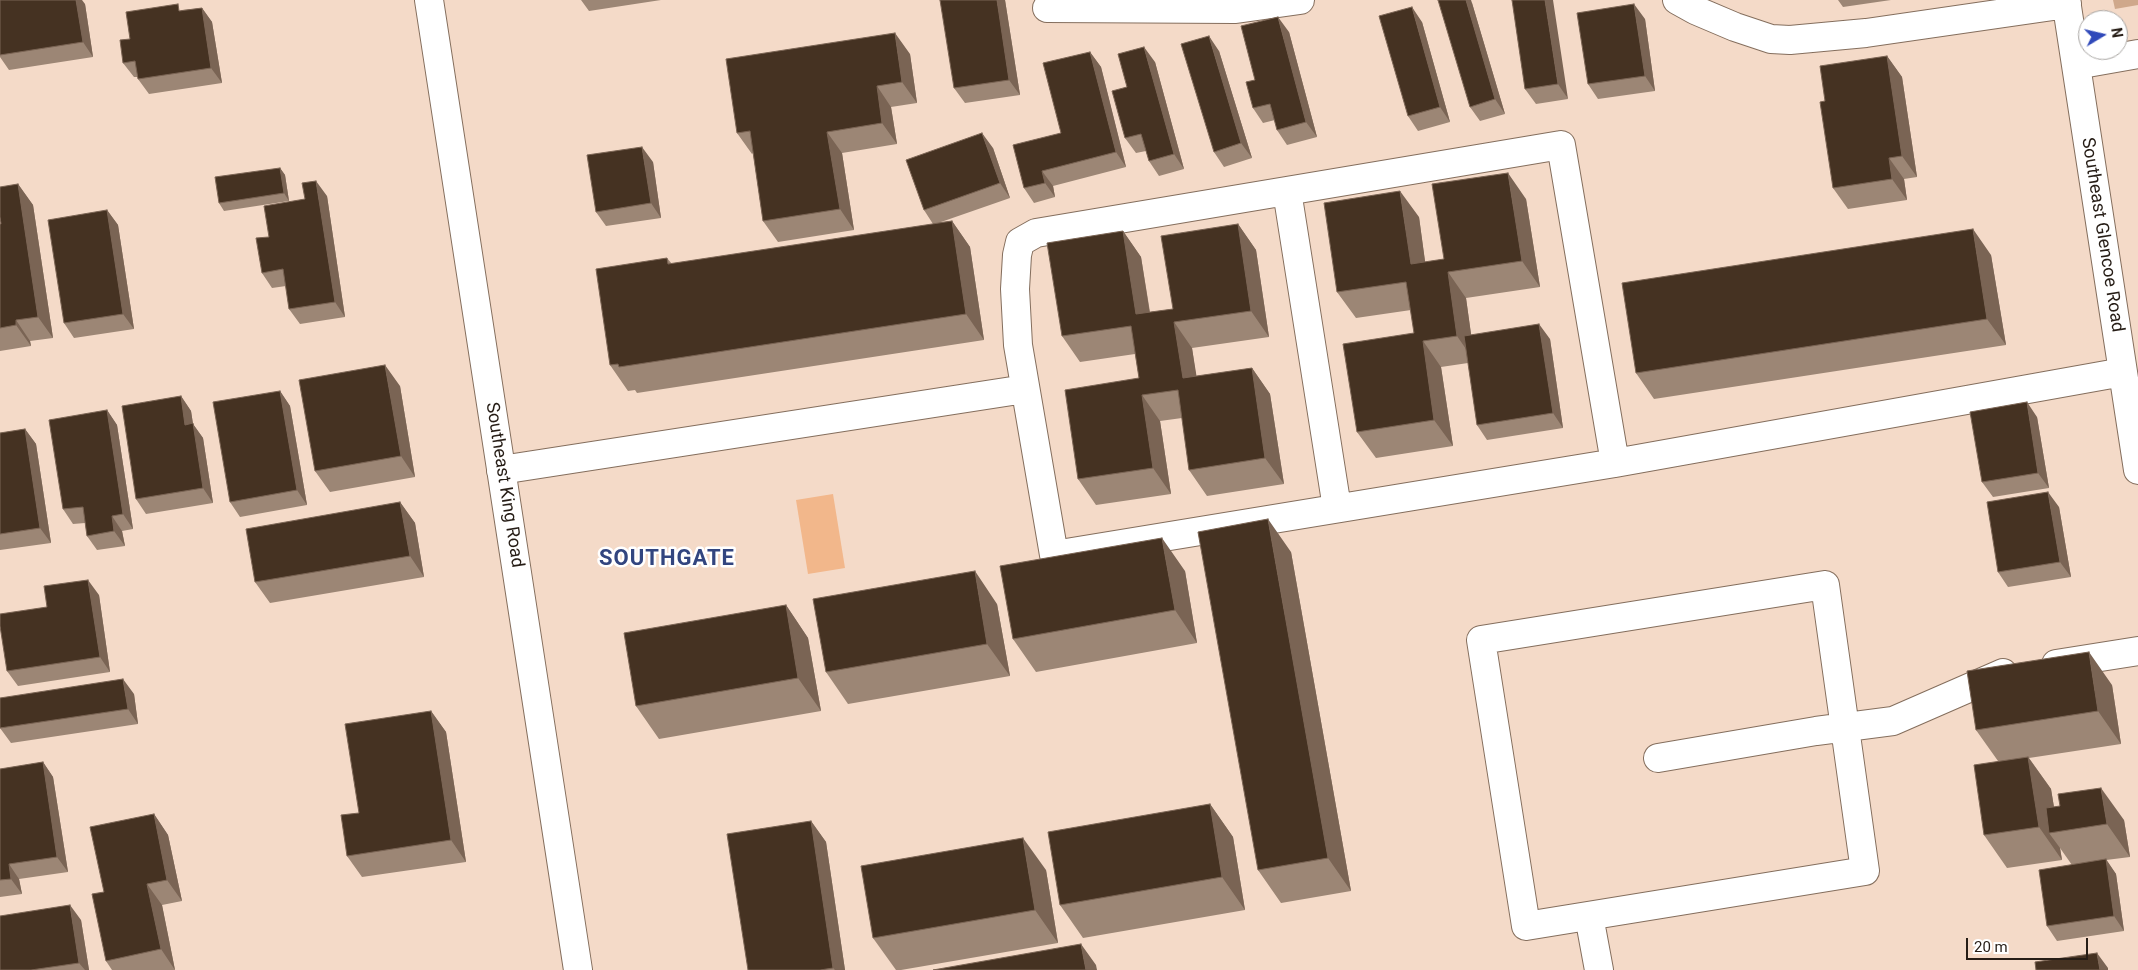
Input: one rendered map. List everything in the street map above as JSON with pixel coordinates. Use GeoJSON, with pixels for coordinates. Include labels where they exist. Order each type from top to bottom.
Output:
{"type":"FeatureCollection","features":[{"type":"Feature","properties":{"kind":"main road","name":"Southeast King Road"},"geometry":{"type":"LineString","coordinates":[[429,0],[578,970]]}},
{"type":"Feature","properties":{"kind":"main road"},"geometry":{"type":"LineString","coordinates":[[1047,8],[1236,9],[1300,0]]}},
{"type":"Feature","properties":{"kind":"main road"},"geometry":{"type":"LineString","coordinates":[[1677,0],[1735,27],[1771,39],[1790,40],[1866,33],[2067,2]]}},
{"type":"Feature","properties":{"kind":"main road","name":"Southeast Glencoe Road"},"geometry":{"type":"LineString","coordinates":[[2067,2],[2138,470]]}},
{"type":"Feature","properties":{"kind":"main road"},"geometry":{"type":"LineString","coordinates":[[2076,65],[2138,54]]}},
{"type":"Feature","properties":{"kind":"main road"},"geometry":{"type":"LineString","coordinates":[[1615,463],[1561,145],[1036,233],[1020,242],[1017,255],[1015,290],[1018,345],[1054,555],[1615,463],[2123,372]]}},
{"type":"Feature","properties":{"kind":"main road"},"geometry":{"type":"LineString","coordinates":[[1287,191],[1337,508]]}},
{"type":"Feature","properties":{"kind":"main road"},"geometry":{"type":"LineString","coordinates":[[502,470],[1025,389]]}},
{"type":"Feature","properties":{"kind":"main road"},"geometry":{"type":"LineString","coordinates":[[1825,585],[1846,728],[1865,871],[1526,926],[1481,640],[1825,585]]}},
{"type":"Feature","properties":{"kind":"main road"},"geometry":{"type":"LineString","coordinates":[[1658,758],[1816,731],[1894,722],[2005,673],[2138,651]]}},
{"type":"Feature","properties":{"kind":"main road"},"geometry":{"type":"LineString","coordinates":[[1589,916],[1600,970]]}},
{"type":"Feature","properties":{"kind":"shaded area"},"geometry":{"type":"Polygon","coordinates":[[[2113,0],[2138,0],[2138,5],[2115,9],[2113,0]]]}},
{"type":"Feature","properties":{"kind":"shaded area"},"geometry":{"type":"Polygon","coordinates":[[[833,494],[845,568],[808,574],[796,500],[833,494]]]}},
{"type":"Feature","properties":{"kind":"building"},"geometry":{"type":"Polygon","coordinates":[[[0,0],[76,0],[83,42],[0,55],[0,0]]]}},
{"type":"Feature","properties":{"kind":"building"},"geometry":{"type":"Polygon","coordinates":[[[940,0],[997,0],[1009,80],[954,88],[940,0]]]}},
{"type":"Feature","properties":{"kind":"building"},"geometry":{"type":"Polygon","coordinates":[[[1438,0],[1466,0],[1495,99],[1470,107],[1438,0]]]}},
{"type":"Feature","properties":{"kind":"building"},"geometry":{"type":"Polygon","coordinates":[[[1512,0],[1545,0],[1558,84],[1525,89],[1512,0]]]}},
{"type":"Feature","properties":{"kind":"building"},"geometry":{"type":"Polygon","coordinates":[[[178,4],[179,11],[202,8],[211,68],[138,79],[135,61],[123,63],[120,40],[130,39],[126,12],[178,4]]]}},
{"type":"Feature","properties":{"kind":"building"},"geometry":{"type":"Polygon","coordinates":[[[1634,4],[1645,76],[1588,84],[1577,13],[1634,4]]]}},
{"type":"Feature","properties":{"kind":"building"},"geometry":{"type":"Polygon","coordinates":[[[1412,7],[1440,107],[1408,116],[1379,16],[1412,7]]]}},
{"type":"Feature","properties":{"kind":"building"},"geometry":{"type":"Polygon","coordinates":[[[1278,17],[1306,122],[1277,130],[1270,104],[1253,108],[1246,82],[1255,80],[1241,26],[1278,17]]]}},
{"type":"Feature","properties":{"kind":"building"},"geometry":{"type":"Polygon","coordinates":[[[895,33],[902,82],[877,86],[882,123],[827,132],[840,209],[763,221],[750,131],[737,133],[726,59],[895,33]]]}},
{"type":"Feature","properties":{"kind":"building"},"geometry":{"type":"Polygon","coordinates":[[[1209,36],[1241,143],[1214,152],[1181,44],[1209,36]]]}},
{"type":"Feature","properties":{"kind":"building"},"geometry":{"type":"Polygon","coordinates":[[[1144,47],[1174,154],[1149,161],[1141,134],[1125,138],[1112,91],[1127,87],[1118,54],[1144,47]]]}},
{"type":"Feature","properties":{"kind":"building"},"geometry":{"type":"Polygon","coordinates":[[[1090,52],[1116,152],[1042,171],[1045,183],[1024,188],[1013,145],[1061,133],[1043,63],[1090,52]]]}},
{"type":"Feature","properties":{"kind":"building"},"geometry":{"type":"Polygon","coordinates":[[[1887,56],[1902,156],[1889,158],[1892,179],[1833,188],[1820,102],[1825,101],[1820,66],[1887,56]]]}},
{"type":"Feature","properties":{"kind":"building"},"geometry":{"type":"Polygon","coordinates":[[[982,133],[1000,183],[924,210],[906,160],[982,133]]]}},
{"type":"Feature","properties":{"kind":"building"},"geometry":{"type":"Polygon","coordinates":[[[642,147],[651,203],[596,212],[587,155],[642,147]]]}},
{"type":"Feature","properties":{"kind":"building"},"geometry":{"type":"Polygon","coordinates":[[[280,168],[284,193],[219,203],[215,177],[280,168]]]}},
{"type":"Feature","properties":{"kind":"building"},"geometry":{"type":"Polygon","coordinates":[[[1508,173],[1522,261],[1448,272],[1457,336],[1423,341],[1434,420],[1357,432],[1343,344],[1414,333],[1406,282],[1337,292],[1324,203],[1400,191],[1411,264],[1444,259],[1432,184],[1508,173]]]}},
{"type":"Feature","properties":{"kind":"building"},"geometry":{"type":"Polygon","coordinates":[[[316,181],[335,302],[289,309],[283,269],[262,273],[256,238],[269,237],[264,206],[305,199],[302,183],[316,181]]]}},
{"type":"Feature","properties":{"kind":"building"},"geometry":{"type":"Polygon","coordinates":[[[18,184],[38,317],[16,320],[16,325],[0,328],[0,187],[18,184]]]}},
{"type":"Feature","properties":{"kind":"building"},"geometry":{"type":"Polygon","coordinates":[[[107,210],[123,314],[64,323],[48,220],[107,210]]]}},
{"type":"Feature","properties":{"kind":"building"},"geometry":{"type":"Polygon","coordinates":[[[952,221],[966,314],[619,367],[618,364],[610,365],[596,269],[667,258],[668,264],[952,221]]]}},
{"type":"Feature","properties":{"kind":"building"},"geometry":{"type":"Polygon","coordinates":[[[1238,224],[1251,311],[1174,322],[1183,378],[1252,368],[1265,458],[1189,470],[1178,390],[1142,395],[1153,468],[1078,479],[1065,390],[1139,378],[1131,326],[1062,336],[1047,243],[1123,231],[1136,314],[1173,309],[1161,236],[1238,224]]]}},
{"type":"Feature","properties":{"kind":"building"},"geometry":{"type":"Polygon","coordinates":[[[1973,229],[1987,319],[1636,373],[1622,283],[1973,229]]]}},
{"type":"Feature","properties":{"kind":"building"},"geometry":{"type":"Polygon","coordinates":[[[1539,324],[1553,413],[1477,425],[1464,336],[1539,324]]]}},
{"type":"Feature","properties":{"kind":"building"},"geometry":{"type":"Polygon","coordinates":[[[385,365],[401,456],[315,471],[299,380],[385,365]]]}},
{"type":"Feature","properties":{"kind":"building"},"geometry":{"type":"Polygon","coordinates":[[[280,391],[297,490],[230,502],[213,402],[280,391]]]}},
{"type":"Feature","properties":{"kind":"building"},"geometry":{"type":"Polygon","coordinates":[[[181,396],[185,425],[193,423],[203,488],[136,499],[122,406],[181,396]]]}},
{"type":"Feature","properties":{"kind":"building"},"geometry":{"type":"Polygon","coordinates":[[[2027,402],[2038,473],[1982,482],[1970,412],[2027,402]]]}},
{"type":"Feature","properties":{"kind":"building"},"geometry":{"type":"Polygon","coordinates":[[[107,410],[123,514],[112,516],[114,531],[87,536],[83,507],[63,509],[49,420],[107,410]]]}},
{"type":"Feature","properties":{"kind":"building"},"geometry":{"type":"Polygon","coordinates":[[[25,429],[40,528],[0,534],[0,433],[25,429]]]}},
{"type":"Feature","properties":{"kind":"building"},"geometry":{"type":"Polygon","coordinates":[[[2048,492],[2060,562],[1998,572],[1987,502],[2048,492]]]}},
{"type":"Feature","properties":{"kind":"building"},"geometry":{"type":"Polygon","coordinates":[[[400,502],[410,556],[255,582],[246,529],[400,502]]]}},
{"type":"Feature","properties":{"kind":"building"},"geometry":{"type":"Polygon","coordinates":[[[1268,519],[1328,858],[1258,870],[1198,532],[1268,519]]]}},
{"type":"Feature","properties":{"kind":"building"},"geometry":{"type":"Polygon","coordinates":[[[1162,538],[1175,610],[1013,639],[1000,566],[1162,538]]]}},
{"type":"Feature","properties":{"kind":"building"},"geometry":{"type":"Polygon","coordinates":[[[975,571],[987,644],[826,672],[813,599],[975,571]]]}},
{"type":"Feature","properties":{"kind":"building"},"geometry":{"type":"Polygon","coordinates":[[[88,580],[100,657],[7,671],[0,614],[47,607],[44,586],[88,580]]]}},
{"type":"Feature","properties":{"kind":"building"},"geometry":{"type":"Polygon","coordinates":[[[786,605],[798,678],[636,706],[624,633],[786,605]]]}},
{"type":"Feature","properties":{"kind":"building"},"geometry":{"type":"Polygon","coordinates":[[[2089,652],[2098,711],[1976,730],[1967,671],[2089,652]]]}},
{"type":"Feature","properties":{"kind":"building"},"geometry":{"type":"Polygon","coordinates":[[[123,679],[128,709],[0,728],[0,698],[123,679]]]}},
{"type":"Feature","properties":{"kind":"building"},"geometry":{"type":"Polygon","coordinates":[[[431,711],[451,840],[347,856],[341,815],[359,813],[345,724],[431,711]]]}},
{"type":"Feature","properties":{"kind":"building"},"geometry":{"type":"Polygon","coordinates":[[[2028,757],[2039,827],[1984,835],[1974,765],[2028,757]]]}},
{"type":"Feature","properties":{"kind":"building"},"geometry":{"type":"Polygon","coordinates":[[[43,762],[57,857],[9,864],[11,879],[0,880],[0,769],[43,762]]]}},
{"type":"Feature","properties":{"kind":"building"},"geometry":{"type":"Polygon","coordinates":[[[2101,788],[2107,824],[2049,833],[2046,808],[2060,806],[2058,794],[2101,788]]]}},
{"type":"Feature","properties":{"kind":"building"},"geometry":{"type":"Polygon","coordinates":[[[1210,804],[1222,877],[1060,905],[1048,832],[1210,804]]]}},
{"type":"Feature","properties":{"kind":"building"},"geometry":{"type":"Polygon","coordinates":[[[154,814],[167,880],[147,884],[161,949],[106,961],[92,894],[104,892],[90,827],[154,814]]]}},
{"type":"Feature","properties":{"kind":"building"},"geometry":{"type":"Polygon","coordinates":[[[811,821],[833,968],[820,970],[748,970],[727,834],[811,821]]]}},
{"type":"Feature","properties":{"kind":"building"},"geometry":{"type":"Polygon","coordinates":[[[1023,838],[1035,910],[873,938],[861,866],[1023,838]]]}},
{"type":"Feature","properties":{"kind":"building"},"geometry":{"type":"Polygon","coordinates":[[[2106,859],[2114,916],[2047,926],[2039,870],[2106,859]]]}},
{"type":"Feature","properties":{"kind":"building"},"geometry":{"type":"Polygon","coordinates":[[[70,905],[79,963],[31,970],[0,970],[0,916],[70,905]]]}},
{"type":"Feature","properties":{"kind":"building"},"geometry":{"type":"Polygon","coordinates":[[[1081,944],[1086,970],[933,970],[1081,944]]]}},
{"type":"Feature","properties":{"kind":"building"},"geometry":{"type":"Polygon","coordinates":[[[2097,953],[2100,970],[2036,970],[2035,962],[2097,953]]]}},
{"type":"Feature","properties":{"kind":"district","name":"SOUTHGATE"},"geometry":{"type":"Point","coordinates":[667,559]}}]}
